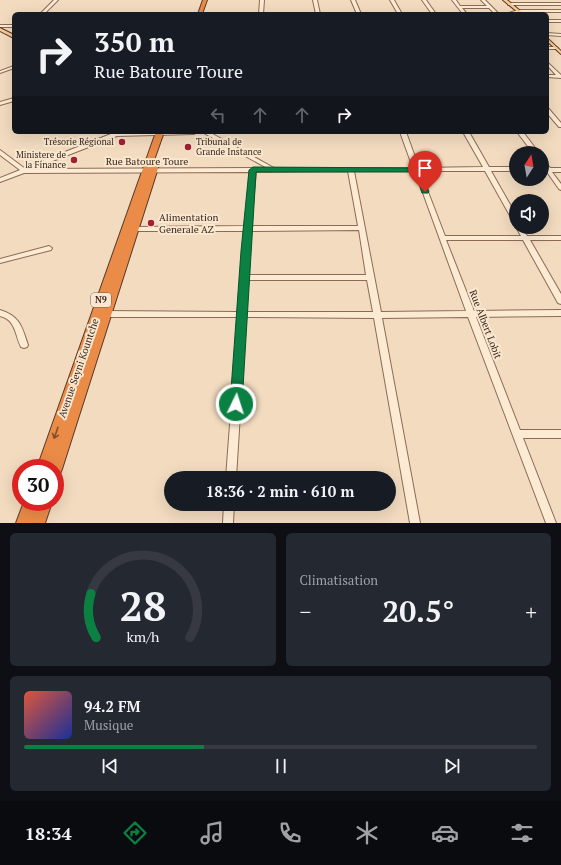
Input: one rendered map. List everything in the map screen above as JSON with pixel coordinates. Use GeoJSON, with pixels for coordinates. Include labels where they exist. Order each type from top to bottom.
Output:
{"type":"FeatureCollection","features":[{"type":"Feature","properties":{"kind":"highway"},"geometry":{"type":"LineString","coordinates":[[201,12],[205,0]]}},
{"type":"Feature","properties":{"kind":"highway"},"geometry":{"type":"LineString","coordinates":[[205,12],[208,0]]}},
{"type":"Feature","properties":{"kind":"highway","name":"Avenue Seyni Kountche"},"geometry":{"type":"LineString","coordinates":[[58,459],[101,314],[162,134]]}},
{"type":"Feature","properties":{"kind":"highway","name":"Avenue Seyni Kountche"},"geometry":{"type":"LineString","coordinates":[[47,459],[134,230],[149,170]]}},
{"type":"Feature","properties":{"kind":"highway"},"geometry":{"type":"LineString","coordinates":[[24,523],[29,511]]}},
{"type":"Feature","properties":{"kind":"highway"},"geometry":{"type":"LineString","coordinates":[[37,523],[41,511]]}},
{"type":"Feature","properties":{"kind":"main road"},"geometry":{"type":"LineString","coordinates":[[505,0],[519,12]]}},
{"type":"Feature","properties":{"kind":"main road"},"geometry":{"type":"LineString","coordinates":[[0,29],[12,36]]}},
{"type":"Feature","properties":{"kind":"main road"},"geometry":{"type":"LineString","coordinates":[[549,42],[561,53]]}},
{"type":"Feature","properties":{"kind":"street"},"geometry":{"type":"LineString","coordinates":[[44,12],[56,0]]}},
{"type":"Feature","properties":{"kind":"street"},"geometry":{"type":"LineString","coordinates":[[261,12],[262,0]]}},
{"type":"Feature","properties":{"kind":"street"},"geometry":{"type":"LineString","coordinates":[[316,0],[318,12]]}},
{"type":"Feature","properties":{"kind":"street"},"geometry":{"type":"LineString","coordinates":[[353,0],[358,12]]}},
{"type":"Feature","properties":{"kind":"street"},"geometry":{"type":"LineString","coordinates":[[392,0],[399,12]]}},
{"type":"Feature","properties":{"kind":"street"},"geometry":{"type":"LineString","coordinates":[[424,0],[433,12]]}},
{"type":"Feature","properties":{"kind":"street"},"geometry":{"type":"LineString","coordinates":[[454,0],[464,12]]}},
{"type":"Feature","properties":{"kind":"street"},"geometry":{"type":"LineString","coordinates":[[483,0],[495,12]]}},
{"type":"Feature","properties":{"kind":"street"},"geometry":{"type":"LineString","coordinates":[[543,0],[560,12]]}},
{"type":"Feature","properties":{"kind":"street"},"geometry":{"type":"LineString","coordinates":[[509,4],[561,4]]}},
{"type":"Feature","properties":{"kind":"street"},"geometry":{"type":"LineString","coordinates":[[460,7],[490,7]]}},
{"type":"Feature","properties":{"kind":"street"},"geometry":{"type":"LineString","coordinates":[[549,12],[560,12]]}},
{"type":"Feature","properties":{"kind":"street"},"geometry":{"type":"LineString","coordinates":[[549,21],[561,21]]}},
{"type":"Feature","properties":{"kind":"street"},"geometry":{"type":"LineString","coordinates":[[0,26],[12,26]]}},
{"type":"Feature","properties":{"kind":"street"},"geometry":{"type":"LineString","coordinates":[[549,34],[561,35]]}},
{"type":"Feature","properties":{"kind":"street"},"geometry":{"type":"LineString","coordinates":[[549,48],[556,48]]}},
{"type":"Feature","properties":{"kind":"street"},"geometry":{"type":"LineString","coordinates":[[549,65],[561,76]]}},
{"type":"Feature","properties":{"kind":"street"},"geometry":{"type":"LineString","coordinates":[[0,70],[12,67]]}},
{"type":"Feature","properties":{"kind":"street"},"geometry":{"type":"LineString","coordinates":[[549,76],[561,76]]}},
{"type":"Feature","properties":{"kind":"street"},"geometry":{"type":"LineString","coordinates":[[0,104],[12,100]]}},
{"type":"Feature","properties":{"kind":"street"},"geometry":{"type":"LineString","coordinates":[[549,112],[558,120],[561,126]]}},
{"type":"Feature","properties":{"kind":"street"},"geometry":{"type":"LineString","coordinates":[[0,180],[114,134]]}},
{"type":"Feature","properties":{"kind":"street"},"geometry":{"type":"LineString","coordinates":[[209,134],[272,170]]}},
{"type":"Feature","properties":{"kind":"street","name":"Rue Albert Lobit"},"geometry":{"type":"LineString","coordinates":[[404,134],[551,523]]}},
{"type":"Feature","properties":{"kind":"street"},"geometry":{"type":"LineString","coordinates":[[467,134],[509,210]]}},
{"type":"Feature","properties":{"kind":"street"},"geometry":{"type":"LineString","coordinates":[[522,134],[531,146]]}},
{"type":"Feature","properties":{"kind":"street"},"geometry":{"type":"LineString","coordinates":[[0,152],[24,170]]}},
{"type":"Feature","properties":{"kind":"street","name":"Rue Batoure Toure"},"geometry":{"type":"LineString","coordinates":[[24,170],[509,170]]}},
{"type":"Feature","properties":{"kind":"street"},"geometry":{"type":"LineString","coordinates":[[231,471],[244,278],[253,170]]}},
{"type":"Feature","properties":{"kind":"street"},"geometry":{"type":"LineString","coordinates":[[351,170],[414,523]]}},
{"type":"Feature","properties":{"kind":"street"},"geometry":{"type":"LineString","coordinates":[[549,170],[561,170]]}},
{"type":"Feature","properties":{"kind":"street"},"geometry":{"type":"LineString","coordinates":[[549,174],[561,188]]}},
{"type":"Feature","properties":{"kind":"street"},"geometry":{"type":"LineString","coordinates":[[134,230],[361,228]]}},
{"type":"Feature","properties":{"kind":"street"},"geometry":{"type":"LineString","coordinates":[[523,234],[561,301]]}},
{"type":"Feature","properties":{"kind":"street"},"geometry":{"type":"LineString","coordinates":[[442,238],[561,238]]}},
{"type":"Feature","properties":{"kind":"street"},"geometry":{"type":"LineString","coordinates":[[0,261],[49,248]]}},
{"type":"Feature","properties":{"kind":"street"},"geometry":{"type":"LineString","coordinates":[[244,278],[370,277]]}},
{"type":"Feature","properties":{"kind":"street"},"geometry":{"type":"LineString","coordinates":[[0,313],[8,314],[14,318],[24,345]]}},
{"type":"Feature","properties":{"kind":"street"},"geometry":{"type":"LineString","coordinates":[[101,314],[377,315],[561,313]]}},
{"type":"Feature","properties":{"kind":"street"},"geometry":{"type":"LineString","coordinates":[[517,434],[561,434]]}},
{"type":"Feature","properties":{"kind":"street"},"geometry":{"type":"LineString","coordinates":[[228,523],[229,511]]}},
{"type":"Feature","properties":{"kind":"place","name":"Trésorie Régional"},"geometry":{"type":"Point","coordinates":[122,142]}},
{"type":"Feature","properties":{"kind":"place","name":"Tribunal de Grande Instance"},"geometry":{"type":"Point","coordinates":[188,147]}},
{"type":"Feature","properties":{"kind":"place","name":"Ministere de la Finance"},"geometry":{"type":"Point","coordinates":[74,160]}},
{"type":"Feature","properties":{"kind":"place","name":"Alimentation Generale AZ"},"geometry":{"type":"Point","coordinates":[151,223]}},
{"type":"Feature","properties":{"kind":"route"},"geometry":{"type":"LineString","coordinates":[[236,404],[253,170],[418,170],[425,192]]}}]}
